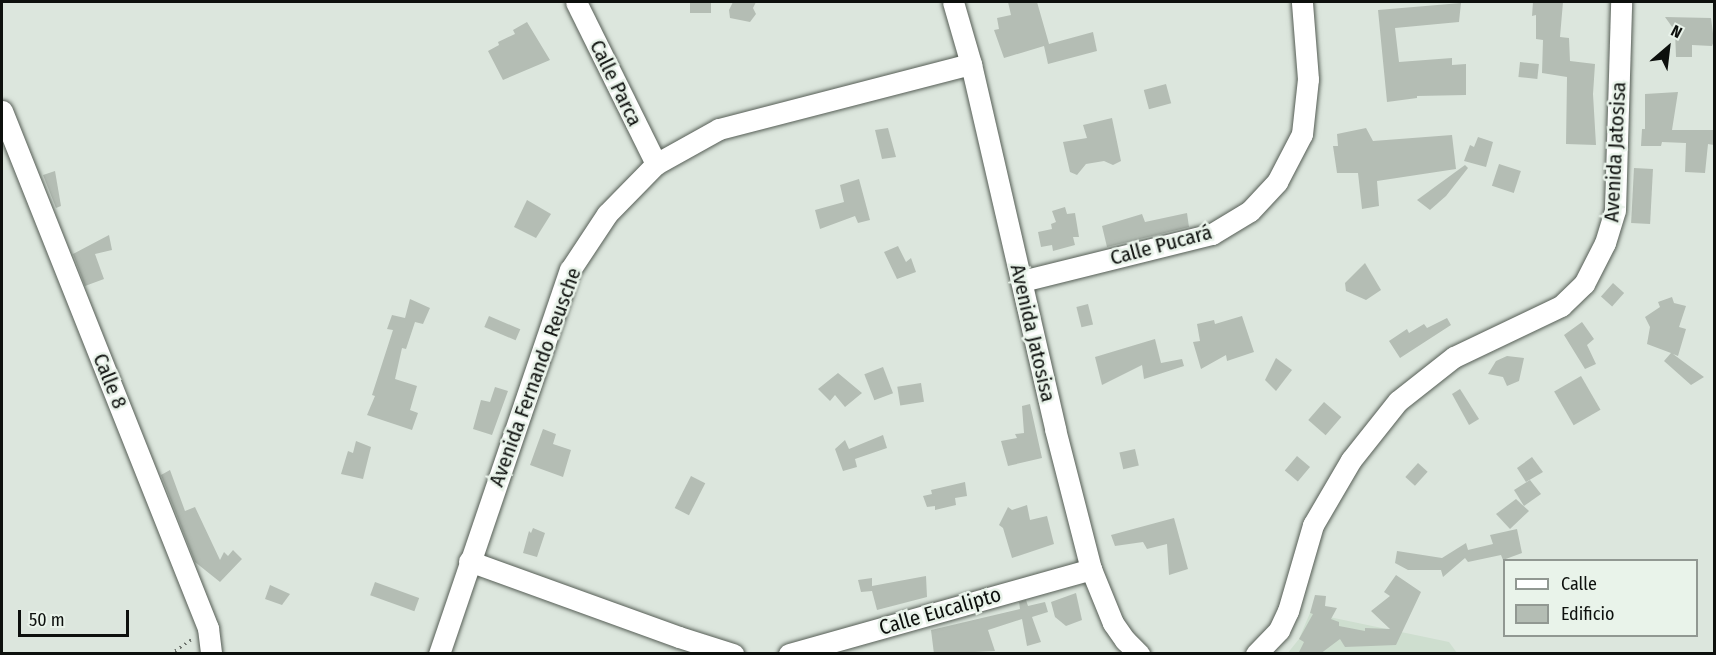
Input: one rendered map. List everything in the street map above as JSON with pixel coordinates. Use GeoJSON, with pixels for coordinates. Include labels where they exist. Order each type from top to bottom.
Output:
{"type":"FeatureCollection","features":[{"type":"Feature","properties":{"kind":"street","name":"Calle Parca"},"geometry":{"type":"LineString","coordinates":[[576,2],[656,164]]}},
{"type":"Feature","properties":{"kind":"street","name":"Avenida Jatosisa"},"geometry":{"type":"LineString","coordinates":[[953,2],[971,64],[1054,429],[1091,569],[1113,622],[1125,640],[1139,654]]}},
{"type":"Feature","properties":{"kind":"street","name":"Calle Pucará"},"geometry":{"type":"LineString","coordinates":[[1022,281],[1212,234],[1250,211],[1277,182],[1302,134],[1308,80],[1302,2]]}},
{"type":"Feature","properties":{"kind":"street","name":"Avenida Jatosisa"},"geometry":{"type":"LineString","coordinates":[[1256,654],[1279,630],[1288,611],[1313,525],[1351,460],[1398,401],[1454,357],[1561,306],[1584,284],[1605,243],[1615,210],[1622,2]]}},
{"type":"Feature","properties":{"kind":"street","name":"Avenida Fernando Reusche"},"geometry":{"type":"LineString","coordinates":[[439,654],[570,270],[607,214],[656,164],[719,129],[971,64]]}},
{"type":"Feature","properties":{"kind":"street","name":"Calle 8"},"geometry":{"type":"LineString","coordinates":[[2,111],[208,628],[211,654]]}},
{"type":"Feature","properties":{"kind":"street"},"geometry":{"type":"LineString","coordinates":[[469,561],[679,638],[733,654]]}},
{"type":"Feature","properties":{"kind":"street","name":"Calle Eucalipto"},"geometry":{"type":"LineString","coordinates":[[789,654],[1091,569]]}},
{"type":"Feature","properties":{"kind":"path"},"geometry":{"type":"LineString","coordinates":[[170,654],[208,628]]}},
{"type":"Feature","properties":{"kind":"shaded area"},"geometry":{"type":"Polygon","coordinates":[[[1310,613],[1449,642],[1457,653],[1287,654],[1299,639],[1310,613]]]}},
{"type":"Feature","properties":{"kind":"building"},"geometry":{"type":"Polygon","coordinates":[[[690,2],[711,2],[711,13],[690,13],[690,2]]]}},
{"type":"Feature","properties":{"kind":"building"},"geometry":{"type":"Polygon","coordinates":[[[733,2],[756,2],[753,8],[756,14],[750,22],[730,18],[729,10],[733,2]]]}},
{"type":"Feature","properties":{"kind":"building"},"geometry":{"type":"Polygon","coordinates":[[[1008,2],[1037,2],[1049,44],[1093,32],[1097,51],[1048,64],[1044,46],[1004,58],[994,30],[999,29],[997,18],[1011,15],[1008,2]]]}},
{"type":"Feature","properties":{"kind":"building"},"geometry":{"type":"Polygon","coordinates":[[[1533,2],[1563,2],[1560,37],[1569,38],[1570,61],[1595,64],[1593,94],[1596,145],[1566,144],[1567,77],[1542,73],[1543,40],[1536,39],[1536,15],[1532,16],[1533,2]]]}},
{"type":"Feature","properties":{"kind":"building"},"geometry":{"type":"Polygon","coordinates":[[[1461,3],[1459,22],[1395,28],[1399,62],[1452,58],[1452,65],[1466,64],[1466,95],[1417,96],[1417,98],[1387,102],[1378,10],[1461,3]]]}},
{"type":"Feature","properties":{"kind":"building"},"geometry":{"type":"Polygon","coordinates":[[[1665,17],[1711,18],[1714,41],[1712,46],[1692,45],[1692,57],[1676,57],[1675,31],[1665,17]]]}},
{"type":"Feature","properties":{"kind":"building"},"geometry":{"type":"Polygon","coordinates":[[[527,22],[550,60],[503,80],[488,51],[499,45],[498,42],[515,34],[513,30],[527,22]]]}},
{"type":"Feature","properties":{"kind":"building"},"geometry":{"type":"Polygon","coordinates":[[[1520,62],[1539,64],[1537,79],[1518,77],[1520,62]]]}},
{"type":"Feature","properties":{"kind":"building"},"geometry":{"type":"Polygon","coordinates":[[[1166,84],[1171,103],[1149,109],[1144,90],[1166,84]]]}},
{"type":"Feature","properties":{"kind":"building"},"geometry":{"type":"Polygon","coordinates":[[[1678,92],[1672,130],[1714,130],[1714,145],[1708,144],[1705,173],[1685,172],[1686,143],[1662,142],[1661,146],[1641,146],[1642,129],[1645,129],[1645,94],[1678,92]]]}},
{"type":"Feature","properties":{"kind":"building"},"geometry":{"type":"Polygon","coordinates":[[[1112,118],[1121,161],[1113,165],[1104,161],[1086,164],[1077,175],[1070,172],[1063,142],[1087,138],[1083,125],[1112,118]]]}},
{"type":"Feature","properties":{"kind":"building"},"geometry":{"type":"Polygon","coordinates":[[[888,128],[896,157],[882,159],[875,130],[888,128]]]}},
{"type":"Feature","properties":{"kind":"building"},"geometry":{"type":"Polygon","coordinates":[[[1366,128],[1373,141],[1452,135],[1456,169],[1377,181],[1379,206],[1362,209],[1358,173],[1337,173],[1333,146],[1338,146],[1337,134],[1366,128]]]}},
{"type":"Feature","properties":{"kind":"building"},"geometry":{"type":"Polygon","coordinates":[[[1478,137],[1493,142],[1486,167],[1464,161],[1470,145],[1474,147],[1478,137]]]}},
{"type":"Feature","properties":{"kind":"building"},"geometry":{"type":"Polygon","coordinates":[[[1499,164],[1521,171],[1514,193],[1492,186],[1499,164]]]}},
{"type":"Feature","properties":{"kind":"building"},"geometry":{"type":"Polygon","coordinates":[[[1465,165],[1468,168],[1446,196],[1430,210],[1417,200],[1465,165]]]}},
{"type":"Feature","properties":{"kind":"building"},"geometry":{"type":"Polygon","coordinates":[[[1634,168],[1653,169],[1650,224],[1631,223],[1634,168]]]}},
{"type":"Feature","properties":{"kind":"building"},"geometry":{"type":"Polygon","coordinates":[[[55,171],[61,206],[56,208],[43,175],[55,171]]]}},
{"type":"Feature","properties":{"kind":"building"},"geometry":{"type":"Polygon","coordinates":[[[859,179],[870,220],[858,223],[855,216],[820,229],[815,210],[844,202],[840,185],[859,179]]]}},
{"type":"Feature","properties":{"kind":"building"},"geometry":{"type":"Polygon","coordinates":[[[527,200],[551,214],[536,238],[514,227],[527,200]]]}},
{"type":"Feature","properties":{"kind":"building"},"geometry":{"type":"Polygon","coordinates":[[[1065,207],[1067,214],[1075,213],[1079,237],[1073,237],[1075,245],[1053,251],[1052,245],[1041,247],[1038,232],[1052,229],[1051,224],[1056,222],[1052,211],[1065,207]]]}},
{"type":"Feature","properties":{"kind":"building"},"geometry":{"type":"Polygon","coordinates":[[[1187,213],[1189,227],[1107,247],[1102,226],[1142,214],[1145,222],[1187,213]]]}},
{"type":"Feature","properties":{"kind":"building"},"geometry":{"type":"Polygon","coordinates":[[[109,235],[112,250],[95,254],[104,279],[85,286],[73,254],[109,235]]]}},
{"type":"Feature","properties":{"kind":"building"},"geometry":{"type":"Polygon","coordinates":[[[898,246],[906,262],[911,258],[916,272],[897,279],[884,252],[898,246]]]}},
{"type":"Feature","properties":{"kind":"building"},"geometry":{"type":"Polygon","coordinates":[[[1365,263],[1381,290],[1366,300],[1346,291],[1345,283],[1365,263]]]}},
{"type":"Feature","properties":{"kind":"building"},"geometry":{"type":"Polygon","coordinates":[[[1613,283],[1624,293],[1612,306],[1601,296],[1613,283]]]}},
{"type":"Feature","properties":{"kind":"building"},"geometry":{"type":"Polygon","coordinates":[[[1672,297],[1674,303],[1686,306],[1679,327],[1686,329],[1678,356],[1673,354],[1704,377],[1691,385],[1664,361],[1671,353],[1647,344],[1650,327],[1645,317],[1660,307],[1658,302],[1672,297]]]}},
{"type":"Feature","properties":{"kind":"building"},"geometry":{"type":"Polygon","coordinates":[[[410,299],[430,308],[423,324],[415,322],[406,349],[402,348],[395,379],[417,386],[410,410],[418,413],[412,430],[367,415],[375,396],[372,395],[393,330],[387,329],[392,315],[405,318],[410,299]]]}},
{"type":"Feature","properties":{"kind":"building"},"geometry":{"type":"Polygon","coordinates":[[[1088,304],[1093,324],[1081,327],[1076,307],[1088,304]]]}},
{"type":"Feature","properties":{"kind":"building"},"geometry":{"type":"Polygon","coordinates":[[[489,316],[520,329],[516,340],[484,327],[489,316]]]}},
{"type":"Feature","properties":{"kind":"building"},"geometry":{"type":"Polygon","coordinates":[[[1242,316],[1254,352],[1227,361],[1226,355],[1201,369],[1193,342],[1200,341],[1197,324],[1214,320],[1215,324],[1242,316]]]}},
{"type":"Feature","properties":{"kind":"building"},"geometry":{"type":"Polygon","coordinates":[[[1447,318],[1451,325],[1400,358],[1389,341],[1407,329],[1409,333],[1424,324],[1427,328],[1447,318]]]}},
{"type":"Feature","properties":{"kind":"building"},"geometry":{"type":"Polygon","coordinates":[[[1582,322],[1594,339],[1587,345],[1596,364],[1585,369],[1564,335],[1582,322]]]}},
{"type":"Feature","properties":{"kind":"building"},"geometry":{"type":"Polygon","coordinates":[[[1155,339],[1161,363],[1182,359],[1184,366],[1144,379],[1142,365],[1102,385],[1095,357],[1155,339]]]}},
{"type":"Feature","properties":{"kind":"building"},"geometry":{"type":"Polygon","coordinates":[[[1507,356],[1524,358],[1519,381],[1507,386],[1503,377],[1488,374],[1496,361],[1507,356]]]}},
{"type":"Feature","properties":{"kind":"building"},"geometry":{"type":"Polygon","coordinates":[[[1276,358],[1292,370],[1276,391],[1265,380],[1276,358]]]}},
{"type":"Feature","properties":{"kind":"building"},"geometry":{"type":"Polygon","coordinates":[[[883,367],[893,393],[874,400],[864,374],[883,367]]]}},
{"type":"Feature","properties":{"kind":"building"},"geometry":{"type":"Polygon","coordinates":[[[838,373],[862,393],[845,407],[835,395],[830,401],[818,389],[838,373]]]}},
{"type":"Feature","properties":{"kind":"building"},"geometry":{"type":"Polygon","coordinates":[[[1581,376],[1600,410],[1574,425],[1554,392],[1581,376]]]}},
{"type":"Feature","properties":{"kind":"building"},"geometry":{"type":"Polygon","coordinates":[[[921,383],[924,402],[900,406],[897,387],[921,383]]]}},
{"type":"Feature","properties":{"kind":"building"},"geometry":{"type":"Polygon","coordinates":[[[495,387],[508,391],[492,435],[473,429],[481,400],[490,402],[495,387]]]}},
{"type":"Feature","properties":{"kind":"building"},"geometry":{"type":"Polygon","coordinates":[[[1460,389],[1479,419],[1469,425],[1452,394],[1460,389]]]}},
{"type":"Feature","properties":{"kind":"building"},"geometry":{"type":"Polygon","coordinates":[[[1324,402],[1341,417],[1326,435],[1308,420],[1324,402]]]}},
{"type":"Feature","properties":{"kind":"building"},"geometry":{"type":"Polygon","coordinates":[[[1030,404],[1042,458],[1008,466],[1001,441],[1017,438],[1015,434],[1024,433],[1022,406],[1030,404]]]}},
{"type":"Feature","properties":{"kind":"building"},"geometry":{"type":"Polygon","coordinates":[[[543,429],[556,434],[553,444],[571,450],[563,477],[530,465],[543,429]]]}},
{"type":"Feature","properties":{"kind":"building"},"geometry":{"type":"Polygon","coordinates":[[[883,435],[887,448],[855,459],[857,467],[843,471],[835,449],[845,440],[849,449],[883,435]]]}},
{"type":"Feature","properties":{"kind":"building"},"geometry":{"type":"Polygon","coordinates":[[[356,441],[371,447],[363,479],[341,474],[348,451],[353,453],[356,441]]]}},
{"type":"Feature","properties":{"kind":"building"},"geometry":{"type":"Polygon","coordinates":[[[1135,449],[1139,466],[1123,469],[1119,453],[1135,449]]]}},
{"type":"Feature","properties":{"kind":"building"},"geometry":{"type":"Polygon","coordinates":[[[1297,456],[1310,467],[1298,481],[1285,471],[1297,456]]]}},
{"type":"Feature","properties":{"kind":"building"},"geometry":{"type":"Polygon","coordinates":[[[1532,457],[1543,472],[1526,482],[1517,468],[1532,457]]]}},
{"type":"Feature","properties":{"kind":"building"},"geometry":{"type":"Polygon","coordinates":[[[1418,463],[1428,472],[1415,486],[1405,477],[1418,463]]]}},
{"type":"Feature","properties":{"kind":"building"},"geometry":{"type":"Polygon","coordinates":[[[170,470],[185,511],[195,507],[220,560],[224,552],[228,556],[233,550],[242,559],[220,582],[195,562],[161,475],[170,470]]]}},
{"type":"Feature","properties":{"kind":"building"},"geometry":{"type":"Polygon","coordinates":[[[691,476],[705,483],[689,515],[675,508],[691,476]]]}},
{"type":"Feature","properties":{"kind":"building"},"geometry":{"type":"Polygon","coordinates":[[[1530,480],[1541,494],[1524,506],[1514,490],[1530,480]]]}},
{"type":"Feature","properties":{"kind":"building"},"geometry":{"type":"Polygon","coordinates":[[[965,482],[967,496],[955,498],[956,505],[935,510],[935,506],[927,507],[923,496],[932,494],[931,490],[965,482]]]}},
{"type":"Feature","properties":{"kind":"building"},"geometry":{"type":"Polygon","coordinates":[[[1516,499],[1529,511],[1510,529],[1496,514],[1516,499]]]}},
{"type":"Feature","properties":{"kind":"building"},"geometry":{"type":"Polygon","coordinates":[[[1027,505],[1030,520],[1047,516],[1054,544],[1012,558],[1003,528],[999,525],[1008,507],[1012,510],[1027,505]]]}},
{"type":"Feature","properties":{"kind":"building"},"geometry":{"type":"Polygon","coordinates":[[[1174,518],[1188,569],[1169,575],[1167,544],[1147,549],[1143,542],[1115,546],[1111,535],[1174,518]]]}},
{"type":"Feature","properties":{"kind":"building"},"geometry":{"type":"Polygon","coordinates":[[[533,528],[545,533],[537,557],[523,553],[529,531],[531,533],[533,528]]]}},
{"type":"Feature","properties":{"kind":"building"},"geometry":{"type":"Polygon","coordinates":[[[1517,529],[1522,553],[1503,560],[1501,555],[1468,562],[1465,558],[1443,577],[1441,570],[1408,570],[1395,563],[1397,551],[1442,558],[1466,543],[1468,550],[1493,544],[1490,535],[1517,529]]]}},
{"type":"Feature","properties":{"kind":"building"},"geometry":{"type":"Polygon","coordinates":[[[1396,575],[1421,592],[1396,645],[1345,647],[1340,639],[1320,654],[1298,654],[1304,642],[1299,639],[1313,614],[1310,613],[1315,595],[1326,596],[1325,606],[1337,608],[1331,619],[1339,622],[1339,626],[1365,631],[1365,628],[1390,629],[1371,611],[1390,596],[1384,592],[1396,575]]]}},
{"type":"Feature","properties":{"kind":"building"},"geometry":{"type":"Polygon","coordinates":[[[926,576],[927,597],[877,610],[872,591],[861,592],[858,580],[872,578],[872,586],[926,576]]]}},
{"type":"Feature","properties":{"kind":"building"},"geometry":{"type":"Polygon","coordinates":[[[375,582],[419,598],[414,611],[370,595],[375,582]]]}},
{"type":"Feature","properties":{"kind":"building"},"geometry":{"type":"Polygon","coordinates":[[[270,585],[290,594],[282,605],[265,599],[270,585]]]}},
{"type":"Feature","properties":{"kind":"building"},"geometry":{"type":"Polygon","coordinates":[[[1076,593],[1082,620],[1066,626],[1055,617],[1051,602],[1076,593]]]}},
{"type":"Feature","properties":{"kind":"building"},"geometry":{"type":"Polygon","coordinates":[[[1026,600],[1028,606],[1045,602],[1048,612],[1032,617],[1041,642],[1027,646],[1022,619],[988,630],[995,651],[934,654],[931,630],[1020,609],[1019,602],[1026,600]]]}}]}
